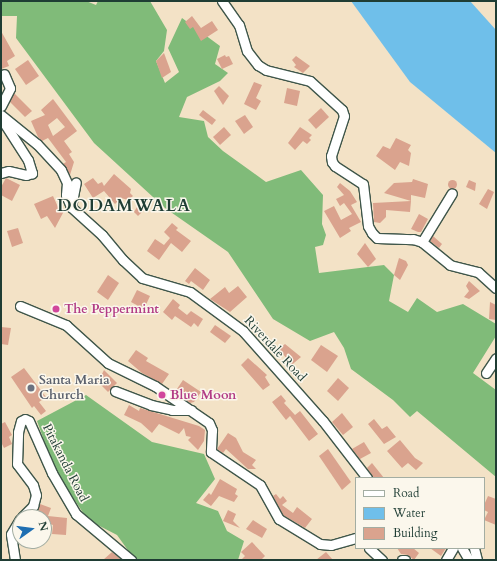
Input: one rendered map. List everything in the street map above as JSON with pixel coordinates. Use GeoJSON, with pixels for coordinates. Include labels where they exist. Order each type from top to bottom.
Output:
{"type":"FeatureCollection","features":[{"type":"Feature","properties":{"kind":"street"},"geometry":{"type":"LineString","coordinates":[[222,1],[239,25],[247,51],[258,65],[266,70],[310,81],[342,110],[344,116],[331,156],[332,162],[335,166],[363,184],[366,190],[368,226],[372,233],[377,238],[413,239],[422,242],[450,265],[478,272],[496,288]]}},
{"type":"Feature","properties":{"kind":"street"},"geometry":{"type":"LineString","coordinates":[[1,106],[10,88],[4,74]]}},
{"type":"Feature","properties":{"kind":"street"},"geometry":{"type":"LineString","coordinates":[[1,117],[28,160],[32,173],[26,175],[8,171],[1,173]]}},
{"type":"Feature","properties":{"kind":"street"},"geometry":{"type":"LineString","coordinates":[[1,117],[37,144],[61,170],[67,182],[66,195],[71,207]]}},
{"type":"Feature","properties":{"kind":"street"},"geometry":{"type":"LineString","coordinates":[[71,207],[76,182]]}},
{"type":"Feature","properties":{"kind":"street"},"geometry":{"type":"LineString","coordinates":[[422,242],[452,193]]}},
{"type":"Feature","properties":{"kind":"street","name":"Riverdale Road"},"geometry":{"type":"LineString","coordinates":[[71,207],[102,234],[123,260],[142,278],[190,292],[243,331],[323,421],[366,477]]}},
{"type":"Feature","properties":{"kind":"street"},"geometry":{"type":"LineString","coordinates":[[20,306],[27,306],[66,325],[108,363],[155,386],[191,410],[211,426],[211,452],[260,485],[279,519],[320,544],[331,545],[355,538]]}},
{"type":"Feature","properties":{"kind":"street"},"geometry":{"type":"LineString","coordinates":[[486,373],[496,358]]}},
{"type":"Feature","properties":{"kind":"street"},"geometry":{"type":"LineString","coordinates":[[115,391],[151,405],[172,410],[191,410]]}},
{"type":"Feature","properties":{"kind":"street","name":"Pitakanda Road"},"geometry":{"type":"LineString","coordinates":[[30,509],[33,506],[36,495],[33,485],[17,464],[18,432],[21,421],[25,419],[30,421],[52,473],[76,514],[131,560]]}},
{"type":"Feature","properties":{"kind":"street"},"geometry":{"type":"LineString","coordinates":[[13,549],[15,560]]}},
{"type":"Feature","properties":{"kind":"street"},"geometry":{"type":"LineString","coordinates":[[369,549],[382,560]]}},
{"type":"Feature","properties":{"kind":"street"},"geometry":{"type":"LineString","coordinates":[[446,560],[452,549]]}},
{"type":"Feature","properties":{"kind":"street"},"geometry":{"type":"LineString","coordinates":[[463,549],[469,560]]}},
{"type":"Feature","properties":{"kind":"street"},"geometry":{"type":"LineString","coordinates":[[474,549],[477,560]]}},
{"type":"Feature","properties":{"kind":"green space"},"geometry":{"type":"Polygon","coordinates":[[[1,1],[86,1],[96,5],[98,1],[150,1],[167,30],[164,51],[156,61],[165,83],[179,72],[168,48],[182,18],[220,46],[215,64],[228,73],[220,81],[187,97],[179,117],[204,121],[208,137],[223,151],[266,182],[301,170],[323,195],[322,224],[326,235],[323,245],[315,247],[319,273],[384,265],[394,275],[389,301],[408,312],[417,298],[437,312],[463,304],[496,324],[496,336],[473,373],[496,390],[496,477],[417,411],[410,417],[393,400],[351,369],[344,348],[334,332],[310,341],[273,319],[228,252],[165,208],[94,143],[16,38],[17,16],[1,16],[1,1]]]}},
{"type":"Feature","properties":{"kind":"green space"},"geometry":{"type":"Polygon","coordinates":[[[86,395],[152,442],[204,454],[215,479],[196,503],[218,511],[227,531],[244,541],[238,560],[135,560],[117,535],[88,520],[55,471],[37,421],[86,395]]]}},
{"type":"Feature","properties":{"kind":"water"},"geometry":{"type":"Polygon","coordinates":[[[351,1],[470,1],[496,30],[496,153],[410,82],[351,1]]]}},
{"type":"Feature","properties":{"kind":"building"},"geometry":{"type":"Polygon","coordinates":[[[192,16],[201,28],[212,21],[218,30],[201,41],[193,27],[190,29],[185,22],[192,16]]]}},
{"type":"Feature","properties":{"kind":"building"},"geometry":{"type":"Polygon","coordinates":[[[1,31],[15,56],[7,61],[9,66],[1,69],[1,31]]]}},
{"type":"Feature","properties":{"kind":"building"},"geometry":{"type":"Polygon","coordinates":[[[164,53],[171,72],[162,78],[156,61],[164,53]]]}},
{"type":"Feature","properties":{"kind":"building"},"geometry":{"type":"Polygon","coordinates":[[[225,55],[226,57],[229,56],[233,64],[222,69],[217,59],[225,55]]]}},
{"type":"Feature","properties":{"kind":"building"},"geometry":{"type":"Polygon","coordinates":[[[296,56],[310,66],[303,73],[294,67],[296,65],[292,60],[296,56]]]}},
{"type":"Feature","properties":{"kind":"building"},"geometry":{"type":"Polygon","coordinates":[[[28,60],[39,76],[26,85],[15,69],[28,60]]]}},
{"type":"Feature","properties":{"kind":"building"},"geometry":{"type":"Polygon","coordinates":[[[254,82],[262,85],[256,98],[261,101],[256,110],[244,104],[254,82]]]}},
{"type":"Feature","properties":{"kind":"building"},"geometry":{"type":"Polygon","coordinates":[[[219,86],[229,96],[223,105],[214,91],[219,86]]]}},
{"type":"Feature","properties":{"kind":"building"},"geometry":{"type":"Polygon","coordinates":[[[287,88],[300,91],[297,106],[284,103],[287,88]]]}},
{"type":"Feature","properties":{"kind":"building"},"geometry":{"type":"Polygon","coordinates":[[[14,93],[32,111],[25,117],[10,102],[14,93]]]}},
{"type":"Feature","properties":{"kind":"building"},"geometry":{"type":"Polygon","coordinates":[[[53,99],[77,131],[64,141],[72,152],[69,154],[74,162],[70,175],[63,164],[66,162],[48,138],[42,141],[38,137],[31,121],[45,115],[41,110],[53,99]],[[57,118],[48,125],[53,136],[65,127],[57,118]]]}},
{"type":"Feature","properties":{"kind":"building"},"geometry":{"type":"Polygon","coordinates":[[[321,108],[329,117],[316,129],[308,120],[321,108]]]}},
{"type":"Feature","properties":{"kind":"building"},"geometry":{"type":"Polygon","coordinates":[[[203,110],[216,120],[212,125],[199,115],[203,110]]]}},
{"type":"Feature","properties":{"kind":"building"},"geometry":{"type":"Polygon","coordinates":[[[245,115],[253,127],[244,134],[235,121],[245,115]]]}},
{"type":"Feature","properties":{"kind":"building"},"geometry":{"type":"Polygon","coordinates":[[[224,127],[231,135],[220,145],[213,137],[224,127]]]}},
{"type":"Feature","properties":{"kind":"building"},"geometry":{"type":"Polygon","coordinates":[[[300,127],[312,135],[309,138],[311,140],[307,144],[303,141],[295,150],[288,143],[300,127]]]}},
{"type":"Feature","properties":{"kind":"building"},"geometry":{"type":"Polygon","coordinates":[[[396,138],[411,145],[408,150],[411,153],[409,166],[400,162],[395,170],[376,156],[383,146],[390,149],[396,138]]]}},
{"type":"Feature","properties":{"kind":"building"},"geometry":{"type":"Polygon","coordinates":[[[114,174],[131,189],[130,193],[133,196],[128,200],[121,198],[115,204],[104,191],[93,198],[84,184],[93,178],[98,184],[102,182],[104,186],[114,174]]]}},
{"type":"Feature","properties":{"kind":"building"},"geometry":{"type":"Polygon","coordinates":[[[6,178],[20,185],[12,201],[1,195],[1,187],[6,178]]]}},
{"type":"Feature","properties":{"kind":"building"},"geometry":{"type":"Polygon","coordinates":[[[413,179],[428,184],[425,198],[411,195],[411,201],[384,193],[394,183],[412,182],[413,179]]]}},
{"type":"Feature","properties":{"kind":"building"},"geometry":{"type":"Polygon","coordinates":[[[450,180],[454,180],[456,184],[454,188],[450,188],[448,186],[448,182],[450,180]]]}},
{"type":"Feature","properties":{"kind":"building"},"geometry":{"type":"Polygon","coordinates":[[[469,180],[476,183],[475,191],[466,187],[469,180]]]}},
{"type":"Feature","properties":{"kind":"building"},"geometry":{"type":"Polygon","coordinates":[[[340,183],[350,191],[357,202],[351,205],[361,222],[349,228],[351,231],[340,238],[324,211],[334,206],[341,220],[352,214],[344,203],[340,206],[336,199],[344,195],[337,187],[340,183]]]}},
{"type":"Feature","properties":{"kind":"building"},"geometry":{"type":"Polygon","coordinates":[[[488,189],[494,192],[487,209],[479,204],[488,189]]]}},
{"type":"Feature","properties":{"kind":"building"},"geometry":{"type":"Polygon","coordinates":[[[53,196],[58,207],[61,205],[64,211],[55,228],[47,216],[41,219],[34,204],[53,196]]]}},
{"type":"Feature","properties":{"kind":"building"},"geometry":{"type":"Polygon","coordinates":[[[411,201],[410,212],[386,210],[386,217],[380,223],[374,222],[373,203],[411,201]]]}},
{"type":"Feature","properties":{"kind":"building"},"geometry":{"type":"Polygon","coordinates":[[[140,202],[146,208],[138,216],[134,212],[140,202]]]}},
{"type":"Feature","properties":{"kind":"building"},"geometry":{"type":"Polygon","coordinates":[[[419,214],[428,219],[421,232],[411,229],[419,214]]]}},
{"type":"Feature","properties":{"kind":"building"},"geometry":{"type":"Polygon","coordinates":[[[172,223],[178,228],[176,230],[191,241],[182,252],[171,243],[159,260],[147,251],[155,239],[164,245],[170,238],[164,232],[172,223]]]}},
{"type":"Feature","properties":{"kind":"building"},"geometry":{"type":"Polygon","coordinates":[[[18,228],[23,243],[12,247],[7,231],[18,228]]]}},
{"type":"Feature","properties":{"kind":"building"},"geometry":{"type":"Polygon","coordinates":[[[433,236],[442,244],[439,248],[430,241],[433,236]]]}},
{"type":"Feature","properties":{"kind":"building"},"geometry":{"type":"Polygon","coordinates":[[[365,243],[376,259],[368,267],[357,254],[365,243]]]}},
{"type":"Feature","properties":{"kind":"building"},"geometry":{"type":"Polygon","coordinates":[[[399,258],[406,261],[408,265],[400,280],[394,275],[399,258]]]}},
{"type":"Feature","properties":{"kind":"building"},"geometry":{"type":"Polygon","coordinates":[[[195,268],[210,280],[203,290],[191,281],[189,284],[185,281],[195,268]]]}},
{"type":"Feature","properties":{"kind":"building"},"geometry":{"type":"Polygon","coordinates":[[[108,275],[119,283],[108,300],[97,292],[108,275]]]}},
{"type":"Feature","properties":{"kind":"building"},"geometry":{"type":"Polygon","coordinates":[[[469,281],[480,291],[469,299],[464,297],[469,291],[466,286],[469,281]]]}},
{"type":"Feature","properties":{"kind":"building"},"geometry":{"type":"Polygon","coordinates":[[[238,286],[247,297],[230,312],[210,299],[225,287],[229,293],[238,286]]]}},
{"type":"Feature","properties":{"kind":"building"},"geometry":{"type":"Polygon","coordinates":[[[137,290],[150,296],[144,309],[131,302],[137,290]]]}},
{"type":"Feature","properties":{"kind":"building"},"geometry":{"type":"Polygon","coordinates":[[[173,299],[180,305],[178,308],[187,315],[191,311],[203,319],[198,327],[194,323],[191,327],[175,316],[172,320],[163,312],[173,299]]]}},
{"type":"Feature","properties":{"kind":"building"},"geometry":{"type":"Polygon","coordinates":[[[490,302],[496,305],[496,320],[489,319],[490,302]]]}},
{"type":"Feature","properties":{"kind":"building"},"geometry":{"type":"Polygon","coordinates":[[[215,325],[231,336],[225,343],[210,332],[215,325]]]}},
{"type":"Feature","properties":{"kind":"building"},"geometry":{"type":"Polygon","coordinates":[[[1,327],[11,328],[8,345],[1,344],[1,327]]]}},
{"type":"Feature","properties":{"kind":"building"},"geometry":{"type":"Polygon","coordinates":[[[285,344],[301,357],[288,368],[283,363],[287,359],[279,349],[285,344]]]}},
{"type":"Feature","properties":{"kind":"building"},"geometry":{"type":"Polygon","coordinates":[[[321,345],[338,356],[327,372],[311,360],[321,345]]]}},
{"type":"Feature","properties":{"kind":"building"},"geometry":{"type":"Polygon","coordinates":[[[136,350],[148,358],[146,361],[169,374],[162,384],[142,373],[128,361],[136,350]]]}},
{"type":"Feature","properties":{"kind":"building"},"geometry":{"type":"Polygon","coordinates":[[[248,358],[267,375],[265,377],[270,385],[263,390],[241,365],[248,358]]]}},
{"type":"Feature","properties":{"kind":"building","name":"Santa Maria Church"},"geometry":{"type":"Polygon","coordinates":[[[24,368],[46,397],[39,402],[46,411],[41,415],[34,406],[32,408],[11,377],[24,368]]]}},
{"type":"Feature","properties":{"kind":"building"},"geometry":{"type":"Polygon","coordinates":[[[104,370],[117,383],[108,392],[98,382],[104,370]]]}},
{"type":"Feature","properties":{"kind":"building"},"geometry":{"type":"Polygon","coordinates":[[[338,378],[349,388],[338,401],[327,391],[338,378]]]}},
{"type":"Feature","properties":{"kind":"building"},"geometry":{"type":"Polygon","coordinates":[[[183,380],[201,392],[194,402],[190,403],[175,392],[183,380]]]}},
{"type":"Feature","properties":{"kind":"building"},"geometry":{"type":"Polygon","coordinates":[[[281,395],[286,401],[284,403],[295,415],[300,411],[318,434],[309,441],[290,416],[286,420],[272,402],[281,395]]]}},
{"type":"Feature","properties":{"kind":"building"},"geometry":{"type":"Polygon","coordinates":[[[129,405],[139,411],[140,408],[199,426],[205,430],[204,441],[198,450],[188,440],[191,437],[186,436],[184,428],[179,434],[159,424],[152,433],[141,423],[124,415],[129,405]]]}},
{"type":"Feature","properties":{"kind":"building"},"geometry":{"type":"Polygon","coordinates":[[[342,413],[353,427],[343,435],[332,422],[342,413]]]}},
{"type":"Feature","properties":{"kind":"building"},"geometry":{"type":"Polygon","coordinates":[[[374,419],[382,429],[387,426],[396,437],[384,444],[368,424],[374,419]]]}},
{"type":"Feature","properties":{"kind":"building"},"geometry":{"type":"Polygon","coordinates":[[[5,422],[12,435],[9,437],[12,444],[4,448],[1,442],[1,424],[5,422]]]}},
{"type":"Feature","properties":{"kind":"building"},"geometry":{"type":"Polygon","coordinates":[[[228,433],[236,438],[243,452],[256,460],[252,465],[256,469],[248,469],[226,449],[223,453],[217,449],[228,433]]]}},
{"type":"Feature","properties":{"kind":"building"},"geometry":{"type":"Polygon","coordinates":[[[400,440],[415,458],[423,463],[416,470],[408,463],[402,468],[387,451],[400,440]]]}},
{"type":"Feature","properties":{"kind":"building"},"geometry":{"type":"Polygon","coordinates":[[[364,442],[371,453],[360,459],[352,449],[364,442]]]}},
{"type":"Feature","properties":{"kind":"building"},"geometry":{"type":"Polygon","coordinates":[[[328,449],[351,482],[342,490],[319,456],[328,449]]]}},
{"type":"Feature","properties":{"kind":"building"},"geometry":{"type":"Polygon","coordinates":[[[372,463],[383,477],[372,477],[367,468],[372,463]]]}},
{"type":"Feature","properties":{"kind":"building"},"geometry":{"type":"Polygon","coordinates":[[[220,479],[237,489],[235,494],[238,496],[234,502],[219,496],[211,506],[203,500],[209,493],[211,495],[220,479]]]}},
{"type":"Feature","properties":{"kind":"building"},"geometry":{"type":"Polygon","coordinates":[[[276,494],[280,499],[283,496],[287,501],[282,505],[293,513],[297,507],[312,519],[305,528],[283,515],[273,496],[276,494]]]}},
{"type":"Feature","properties":{"kind":"building"},"geometry":{"type":"Polygon","coordinates":[[[488,496],[496,499],[496,525],[485,520],[488,512],[485,510],[485,503],[488,496]]]}},
{"type":"Feature","properties":{"kind":"building"},"geometry":{"type":"Polygon","coordinates":[[[40,504],[51,508],[51,509],[38,509],[40,504]]]}},
{"type":"Feature","properties":{"kind":"building"},"geometry":{"type":"Polygon","coordinates":[[[228,510],[236,514],[233,521],[240,528],[223,521],[228,510]]]}},
{"type":"Feature","properties":{"kind":"building"},"geometry":{"type":"Polygon","coordinates":[[[52,516],[67,518],[66,535],[52,534],[52,516]]]}},
{"type":"Feature","properties":{"kind":"building"},"geometry":{"type":"Polygon","coordinates":[[[253,520],[267,529],[262,538],[246,529],[253,520]]]}},
{"type":"Feature","properties":{"kind":"building"},"geometry":{"type":"Polygon","coordinates":[[[252,542],[265,556],[261,560],[241,560],[245,556],[241,552],[252,542]]]}},
{"type":"Feature","properties":{"kind":"building"},"geometry":{"type":"Polygon","coordinates":[[[398,549],[414,549],[419,553],[414,560],[408,555],[401,554],[398,549]]]}},
{"type":"Feature","properties":{"kind":"building"},"geometry":{"type":"Polygon","coordinates":[[[431,549],[445,549],[441,556],[431,549]]]}},
{"type":"Feature","properties":{"kind":"building"},"geometry":{"type":"Polygon","coordinates":[[[112,552],[122,560],[103,560],[112,552]]]}},
{"type":"Feature","properties":{"kind":"building"},"geometry":{"type":"Polygon","coordinates":[[[326,552],[333,560],[316,560],[326,552]]]}},
{"type":"Feature","properties":{"kind":"place","name":"The Peppermint"},"geometry":{"type":"Point","coordinates":[56,309]}},
{"type":"Feature","properties":{"kind":"place","name":"Santa Maria Church"},"geometry":{"type":"Point","coordinates":[31,388]}},
{"type":"Feature","properties":{"kind":"place","name":"Blue Moon"},"geometry":{"type":"Point","coordinates":[162,395]}},
{"type":"Feature","properties":{"kind":"district","name":"DODAMWALA"},"geometry":{"type":"Point","coordinates":[124,206]}}]}
